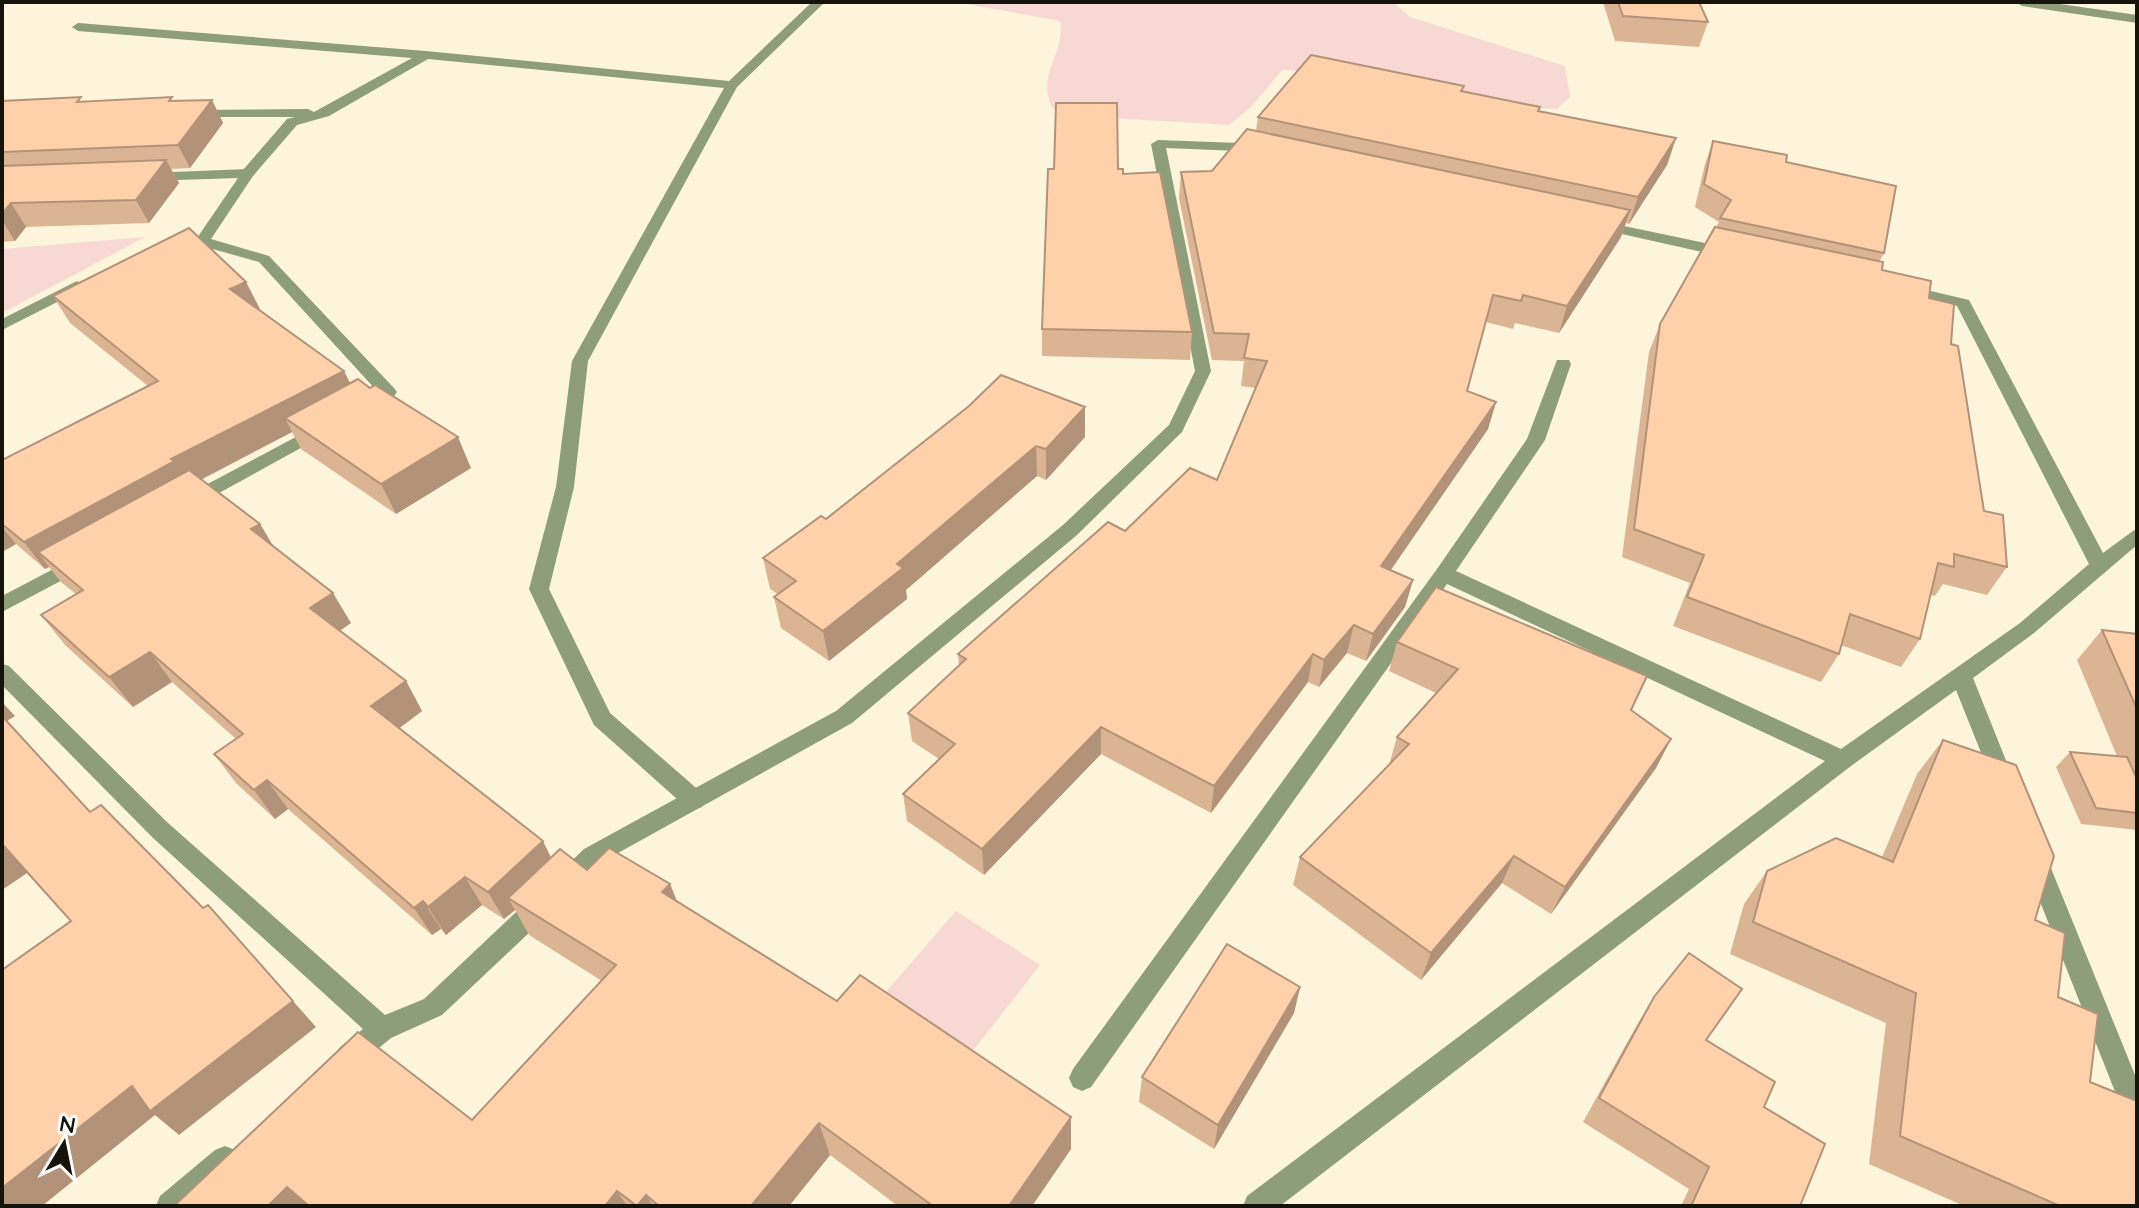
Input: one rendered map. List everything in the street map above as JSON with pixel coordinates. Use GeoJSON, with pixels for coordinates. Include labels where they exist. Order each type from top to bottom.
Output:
{"type":"FeatureCollection","features":[{"type":"Feature","properties":{"kind":"street"},"geometry":{"type":"LineString","coordinates":[[694,800],[602,719],[539,589],[565,487],[580,361],[732,85],[819,2]]}},
{"type":"Feature","properties":{"kind":"street"},"geometry":{"type":"LineString","coordinates":[[2022,2],[2137,19]]}},
{"type":"Feature","properties":{"kind":"street"},"geometry":{"type":"LineString","coordinates":[[78,27],[426,55],[732,85]]}},
{"type":"Feature","properties":{"kind":"street"},"geometry":{"type":"LineString","coordinates":[[202,241],[248,173],[292,122],[324,113],[426,55]]}},
{"type":"Feature","properties":{"kind":"street"},"geometry":{"type":"LineString","coordinates":[[171,113],[324,113]]}},
{"type":"Feature","properties":{"kind":"street"},"geometry":{"type":"LineString","coordinates":[[323,1078],[382,1029],[433,1007],[592,856],[844,717],[1070,530],[1176,428],[1203,371],[1158,144],[1239,147],[1270,154]]}},
{"type":"Feature","properties":{"kind":"street"},"geometry":{"type":"LineString","coordinates":[[125,178],[248,173]]}},
{"type":"Feature","properties":{"kind":"street"},"geometry":{"type":"LineString","coordinates":[[1578,220],[1748,257]]}},
{"type":"Feature","properties":{"kind":"street"},"geometry":{"type":"LineString","coordinates":[[158,252],[202,241],[264,259],[388,392],[181,506]]}},
{"type":"Feature","properties":{"kind":"street"},"geometry":{"type":"LineString","coordinates":[[2,325],[93,278]]}},
{"type":"Feature","properties":{"kind":"street"},"geometry":{"type":"LineString","coordinates":[[1886,286],[1963,303],[2099,564]]}},
{"type":"Feature","properties":{"kind":"street"},"geometry":{"type":"LineString","coordinates":[[1082,1078],[1444,574],[1536,440],[1563,364]]}},
{"type":"Feature","properties":{"kind":"street"},"geometry":{"type":"LineString","coordinates":[[1257,1206],[1843,760],[2027,628],[2137,535]]}},
{"type":"Feature","properties":{"kind":"street"},"geometry":{"type":"LineString","coordinates":[[2,605],[98,552]]}},
{"type":"Feature","properties":{"kind":"street"},"geometry":{"type":"LineString","coordinates":[[1444,574],[1843,760]]}},
{"type":"Feature","properties":{"kind":"street"},"geometry":{"type":"LineString","coordinates":[[2,672],[160,830],[382,1029]]}},
{"type":"Feature","properties":{"kind":"street"},"geometry":{"type":"LineString","coordinates":[[1961,675],[2014,807]]}},
{"type":"Feature","properties":{"kind":"street"},"geometry":{"type":"LineString","coordinates":[[2026,836],[2137,1113]]}},
{"type":"Feature","properties":{"kind":"street"},"geometry":{"type":"LineString","coordinates":[[170,1206],[241,1147]]}},
{"type":"Feature","properties":{"kind":"shaded area"},"geometry":{"type":"Polygon","coordinates":[[[956,2],[1393,2],[1410,17],[1565,66],[1570,97],[1557,109],[1500,107],[1311,72],[1282,70],[1251,107],[1229,125],[1092,117],[1052,108],[1047,84],[1059,43],[1060,21],[956,2]]]}},
{"type":"Feature","properties":{"kind":"shaded area"},"geometry":{"type":"Polygon","coordinates":[[[145,237],[2,313],[2,249],[145,237]]]}},
{"type":"Feature","properties":{"kind":"shaded area"},"geometry":{"type":"Polygon","coordinates":[[[956,911],[1040,965],[965,1061],[878,1001],[956,911]]]}},
{"type":"Feature","properties":{"kind":"building"},"geometry":{"type":"Polygon","coordinates":[[[1618,2],[1699,2],[1708,22],[1623,16],[1618,2]]]}},
{"type":"Feature","properties":{"kind":"building"},"geometry":{"type":"Polygon","coordinates":[[[1311,55],[1464,86],[1461,91],[1540,107],[1538,111],[1676,138],[1638,197],[1258,117],[1311,55]]]}},
{"type":"Feature","properties":{"kind":"building"},"geometry":{"type":"Polygon","coordinates":[[[81,97],[77,102],[172,97],[169,101],[212,100],[178,145],[2,152],[2,101],[81,97]]]}},
{"type":"Feature","properties":{"kind":"building"},"geometry":{"type":"Polygon","coordinates":[[[1056,103],[1117,103],[1118,169],[1123,169],[1123,174],[1160,172],[1192,332],[1042,329],[1048,169],[1054,169],[1056,103]]]}},
{"type":"Feature","properties":{"kind":"building"},"geometry":{"type":"Polygon","coordinates":[[[1247,129],[1630,210],[1567,306],[1523,295],[1521,301],[1493,295],[1467,391],[1496,402],[1381,566],[1413,580],[1373,634],[1354,625],[1324,660],[1313,654],[1214,786],[1101,727],[982,849],[903,794],[955,744],[908,713],[966,659],[958,654],[1108,522],[1125,531],[1190,468],[1217,480],[1267,361],[1244,358],[1249,334],[1214,333],[1181,172],[1212,171],[1247,129]]]}},
{"type":"Feature","properties":{"kind":"building"},"geometry":{"type":"Polygon","coordinates":[[[1713,141],[1787,155],[1786,162],[1896,186],[1884,253],[1720,218],[1731,200],[1704,184],[1713,141]]]}},
{"type":"Feature","properties":{"kind":"building"},"geometry":{"type":"Polygon","coordinates":[[[166,160],[136,200],[11,203],[2,214],[2,166],[166,160]]]}},
{"type":"Feature","properties":{"kind":"building"},"geometry":{"type":"Polygon","coordinates":[[[1715,227],[1883,262],[1882,270],[1931,281],[1929,298],[1954,304],[1951,344],[1958,346],[1984,511],[2003,515],[2007,567],[1954,554],[1954,567],[1938,563],[1920,639],[1850,614],[1839,654],[1687,597],[1704,555],[1634,529],[1660,324],[1715,227]]]}},
{"type":"Feature","properties":{"kind":"building"},"geometry":{"type":"Polygon","coordinates":[[[189,228],[246,282],[230,289],[344,371],[171,459],[175,461],[24,542],[2,524],[2,460],[158,381],[53,296],[189,228]]]}},
{"type":"Feature","properties":{"kind":"building"},"geometry":{"type":"Polygon","coordinates":[[[1001,375],[1085,407],[1046,449],[1036,446],[897,564],[903,568],[823,631],[774,597],[796,581],[763,558],[821,516],[826,519],[969,406],[1001,375]]]}},
{"type":"Feature","properties":{"kind":"building"},"geometry":{"type":"Polygon","coordinates":[[[358,379],[370,388],[375,385],[458,437],[381,484],[285,418],[358,379]]]}},
{"type":"Feature","properties":{"kind":"building"},"geometry":{"type":"Polygon","coordinates":[[[189,470],[260,524],[251,529],[333,593],[310,608],[406,681],[371,706],[543,841],[488,892],[465,877],[428,907],[423,901],[414,908],[267,780],[254,790],[214,754],[243,734],[150,652],[109,677],[41,615],[83,590],[38,552],[189,470]]]}},
{"type":"Feature","properties":{"kind":"building"},"geometry":{"type":"Polygon","coordinates":[[[1436,587],[1647,676],[1631,710],[1671,739],[1565,887],[1514,856],[1431,953],[1300,857],[1409,744],[1397,737],[1458,669],[1397,642],[1436,587]]]}},
{"type":"Feature","properties":{"kind":"building"},"geometry":{"type":"Polygon","coordinates":[[[2102,630],[2137,634],[2137,709],[2102,630]]]}},
{"type":"Feature","properties":{"kind":"building"},"geometry":{"type":"Polygon","coordinates":[[[2,716],[90,812],[101,805],[203,908],[208,905],[293,1001],[150,1111],[132,1086],[2,1188],[2,970],[71,921],[2,844],[2,716]]]}},
{"type":"Feature","properties":{"kind":"building"},"geometry":{"type":"Polygon","coordinates":[[[1943,740],[2016,765],[2054,856],[2035,920],[2065,933],[2058,997],[2098,1014],[2090,1082],[2137,1101],[2137,1206],[2060,1206],[1900,1136],[1916,993],[1753,922],[1767,871],[1836,838],[1893,862],[1943,740]]]}},
{"type":"Feature","properties":{"kind":"building"},"geometry":{"type":"Polygon","coordinates":[[[2070,752],[2127,757],[2137,779],[2137,813],[2096,808],[2070,752]]]}},
{"type":"Feature","properties":{"kind":"building"},"geometry":{"type":"Polygon","coordinates":[[[609,848],[670,884],[662,892],[837,1001],[860,975],[1071,1117],[1009,1206],[933,1206],[819,1123],[751,1206],[659,1206],[646,1195],[637,1206],[617,1191],[605,1206],[309,1206],[287,1187],[268,1206],[174,1206],[358,1032],[472,1120],[616,965],[508,898],[560,849],[587,870],[609,848]]]}},
{"type":"Feature","properties":{"kind":"building"},"geometry":{"type":"Polygon","coordinates":[[[1227,944],[1300,987],[1218,1125],[1142,1077],[1227,944]]]}},
{"type":"Feature","properties":{"kind":"building"},"geometry":{"type":"Polygon","coordinates":[[[1689,953],[1742,989],[1706,1040],[1775,1082],[1764,1107],[1825,1144],[1800,1206],[1691,1206],[1709,1167],[1599,1098],[1654,997],[1689,953]]]}}]}
